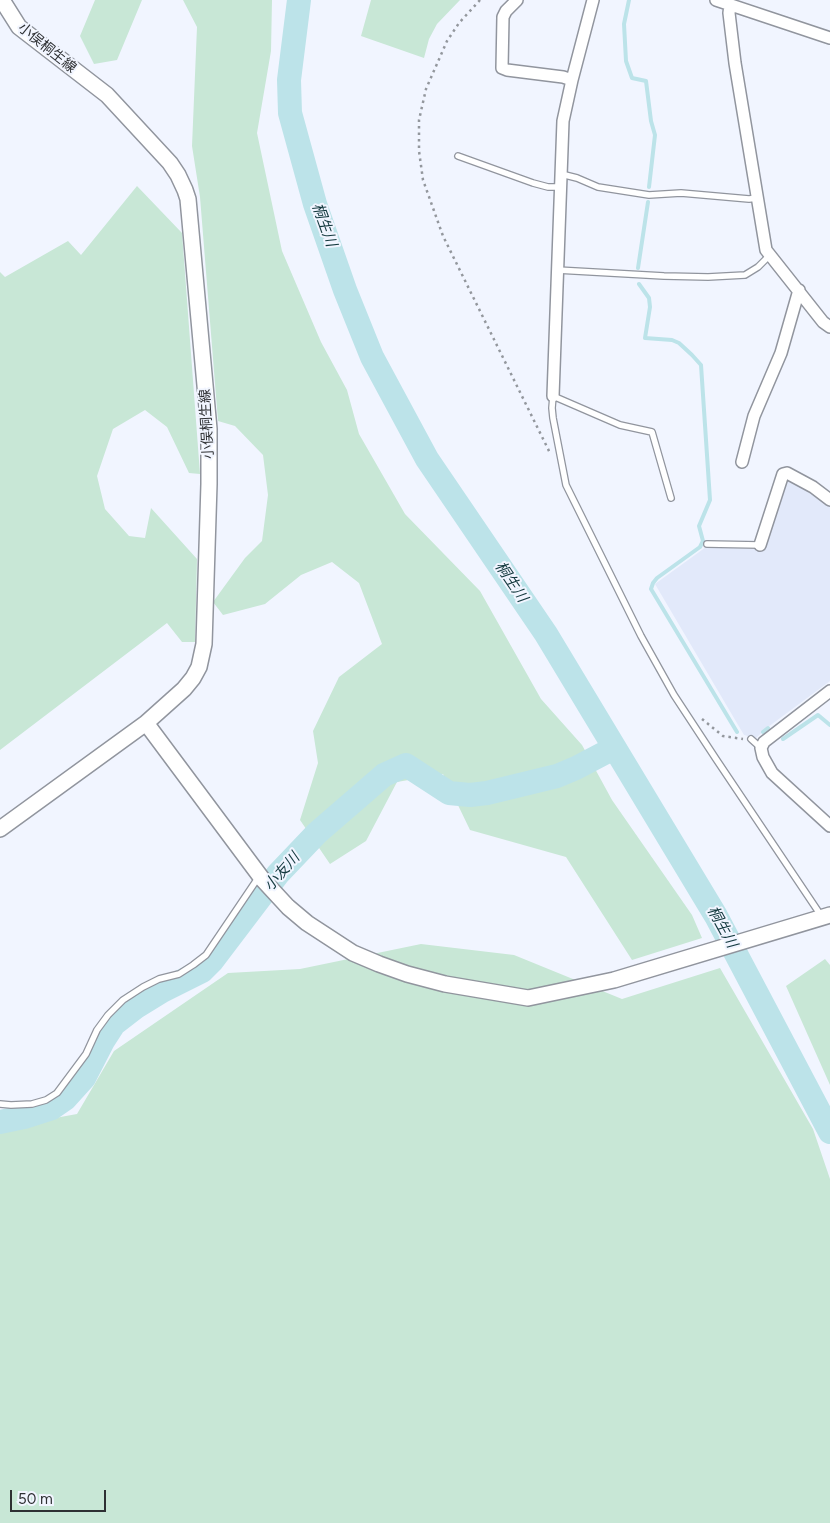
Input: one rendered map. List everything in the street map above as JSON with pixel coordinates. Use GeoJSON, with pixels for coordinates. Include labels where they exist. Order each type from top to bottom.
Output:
{"type":"FeatureCollection","features":[{"type":"Feature","properties":{"kind":"main road","name":"小俣桐生線"},"geometry":{"type":"LineString","coordinates":[[0,829],[146,723],[184,689],[193,678],[199,667],[204,644],[209,484],[209,429],[188,199],[178,175],[170,163],[107,95],[19,27],[2,0]]}},
{"type":"Feature","properties":{"kind":"main road"},"geometry":{"type":"LineString","coordinates":[[146,723],[261,878],[274,892],[307,923],[353,953],[397,971],[445,984],[528,998],[614,980],[823,917]]}},
{"type":"Feature","properties":{"kind":"street"},"geometry":{"type":"LineString","coordinates":[[517,0],[503,17],[502,68],[572,80]]}},
{"type":"Feature","properties":{"kind":"street"},"geometry":{"type":"LineString","coordinates":[[553,396],[563,121],[593,0]]}},
{"type":"Feature","properties":{"kind":"street"},"geometry":{"type":"LineString","coordinates":[[716,0],[830,38]]}},
{"type":"Feature","properties":{"kind":"street"},"geometry":{"type":"LineString","coordinates":[[730,5],[729,13],[735,63],[766,250],[822,322],[830,327]]}},
{"type":"Feature","properties":{"kind":"street"},"geometry":{"type":"LineString","coordinates":[[742,462],[754,416],[782,353],[799,290]]}},
{"type":"Feature","properties":{"kind":"street"},"geometry":{"type":"LineString","coordinates":[[760,545],[783,474],[787,473],[813,487],[830,500]]}},
{"type":"Feature","properties":{"kind":"street"},"geometry":{"type":"LineString","coordinates":[[830,691],[764,742],[761,748],[763,757],[772,773],[830,826]]}},
{"type":"Feature","properties":{"kind":"lane"},"geometry":{"type":"LineString","coordinates":[[458,156],[533,183],[548,187],[561,187]]}},
{"type":"Feature","properties":{"kind":"lane"},"geometry":{"type":"LineString","coordinates":[[561,174],[598,186],[649,195],[681,193],[748,199],[758,198]]}},
{"type":"Feature","properties":{"kind":"lane"},"geometry":{"type":"LineString","coordinates":[[557,270],[717,277],[745,275],[758,267],[770,255]]}},
{"type":"Feature","properties":{"kind":"lane"},"geometry":{"type":"LineString","coordinates":[[671,498],[652,432],[620,425],[553,396],[553,418],[566,485],[641,636],[674,695],[710,751],[823,917]]}},
{"type":"Feature","properties":{"kind":"lane"},"geometry":{"type":"LineString","coordinates":[[707,544],[760,545]]}},
{"type":"Feature","properties":{"kind":"lane"},"geometry":{"type":"LineString","coordinates":[[751,739],[761,748]]}},
{"type":"Feature","properties":{"kind":"lane"},"geometry":{"type":"LineString","coordinates":[[0,1104],[11,1106],[32,1104],[46,1100],[57,1093],[86,1054],[97,1030],[108,1015],[123,1000],[143,987],[159,979],[179,974],[194,966],[206,955],[261,878]]}},
{"type":"Feature","properties":{"kind":"path"},"geometry":{"type":"LineString","coordinates":[[480,0],[458,23],[447,41],[426,89],[419,120],[419,151],[423,180],[444,236],[553,459]]}},
{"type":"Feature","properties":{"kind":"path"},"geometry":{"type":"LineString","coordinates":[[697,715],[723,736],[751,739]]}},
{"type":"Feature","properties":{"kind":"shaded area"},"geometry":{"type":"Polygon","coordinates":[[[790,479],[810,488],[830,505],[830,681],[756,738],[744,735],[655,584],[706,547],[762,549],[784,481],[790,479]]]}},
{"type":"Feature","properties":{"kind":"green space"},"geometry":{"type":"Polygon","coordinates":[[[95,0],[142,0],[117,60],[94,64],[80,36],[95,0]]]}},
{"type":"Feature","properties":{"kind":"green space"},"geometry":{"type":"Polygon","coordinates":[[[183,0],[272,0],[271,51],[257,133],[282,251],[321,342],[347,390],[359,434],[405,514],[480,591],[541,699],[582,745],[612,800],[692,915],[702,938],[632,960],[566,857],[470,830],[443,774],[397,782],[366,841],[330,864],[300,820],[318,763],[313,731],[339,677],[382,644],[359,583],[332,562],[301,575],[265,604],[223,615],[213,602],[245,558],[262,541],[268,495],[263,455],[235,426],[218,421],[200,197],[192,146],[197,27],[183,0]]]}},
{"type":"Feature","properties":{"kind":"green space"},"geometry":{"type":"Polygon","coordinates":[[[371,0],[460,0],[437,24],[429,39],[424,58],[361,36],[371,0]]]}},
{"type":"Feature","properties":{"kind":"green space"},"geometry":{"type":"Polygon","coordinates":[[[137,186],[182,233],[200,474],[189,473],[167,427],[145,410],[113,429],[97,476],[105,509],[129,536],[145,538],[151,508],[197,559],[195,642],[182,642],[167,623],[0,750],[0,272],[5,277],[68,241],[81,255],[137,186]]]}},
{"type":"Feature","properties":{"kind":"green space"},"geometry":{"type":"Polygon","coordinates":[[[421,944],[514,955],[622,999],[720,968],[813,1129],[830,1179],[830,1523],[0,1523],[0,1128],[77,1114],[114,1051],[228,973],[300,969],[421,944]]]}},
{"type":"Feature","properties":{"kind":"green space"},"geometry":{"type":"Polygon","coordinates":[[[825,959],[830,965],[830,1085],[786,986],[825,959]]]}},
{"type":"Feature","properties":{"kind":"waterway","name":"桐生川"},"geometry":{"type":"LineString","coordinates":[[299,0],[289,80],[290,113],[315,204],[345,290],[372,357],[427,459],[546,634],[716,916],[830,1132]]}},
{"type":"Feature","properties":{"kind":"waterway"},"geometry":{"type":"LineString","coordinates":[[629,0],[624,24],[626,61],[632,78],[646,81],[651,121],[655,135],[649,187]]}},
{"type":"Feature","properties":{"kind":"waterway"},"geometry":{"type":"LineString","coordinates":[[638,268],[648,202]]}},
{"type":"Feature","properties":{"kind":"waterway"},"geometry":{"type":"LineString","coordinates":[[639,284],[649,298],[650,307],[645,338],[672,340],[679,343],[701,365],[710,500],[699,526],[703,541],[700,547],[657,578],[651,589],[737,732]]}},
{"type":"Feature","properties":{"kind":"waterway"},"geometry":{"type":"LineString","coordinates":[[783,739],[818,715],[830,725]]}},
{"type":"Feature","properties":{"kind":"waterway"},"geometry":{"type":"LineString","coordinates":[[763,732],[768,728]]}},
{"type":"Feature","properties":{"kind":"waterway","name":"小友川"},"geometry":{"type":"LineString","coordinates":[[0,1122],[52,1108],[65,1099],[84,1078],[114,1024],[136,1007],[162,991],[202,971],[212,961],[278,874],[317,833],[384,775],[406,765],[449,793],[470,795],[487,793],[557,776],[614,748]]}}]}
